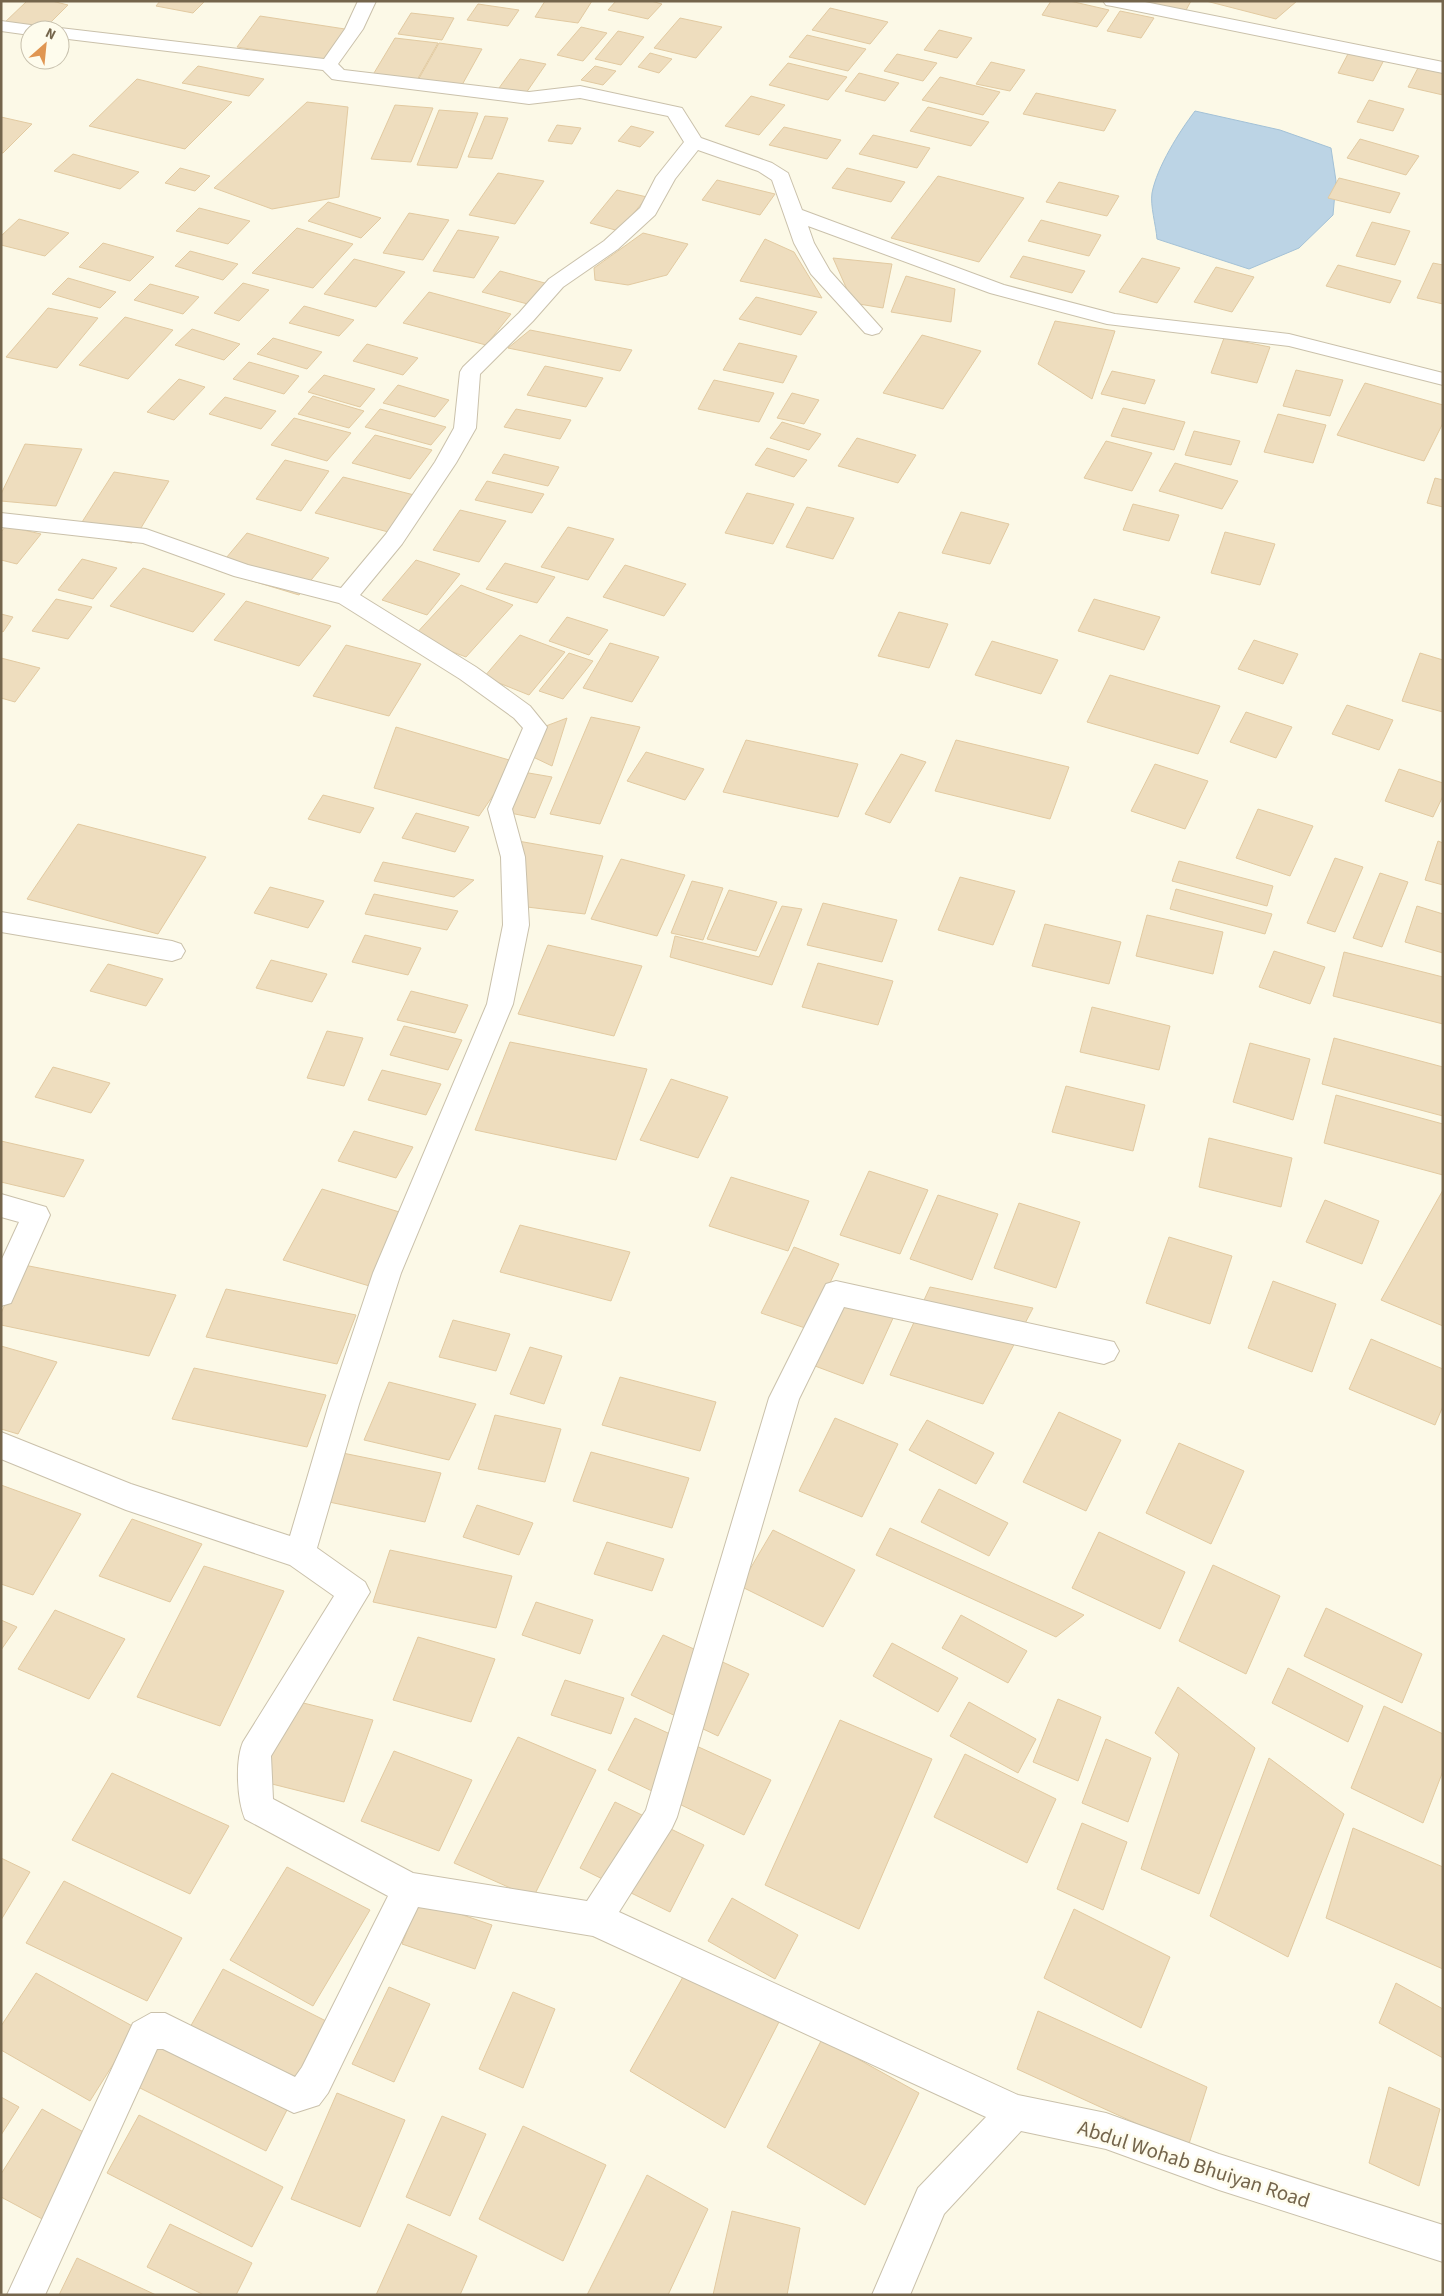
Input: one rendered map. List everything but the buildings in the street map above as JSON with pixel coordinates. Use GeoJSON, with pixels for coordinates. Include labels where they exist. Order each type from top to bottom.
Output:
{"type":"FeatureCollection","features":[{"type":"Feature","properties":{"kind":"street"},"geometry":{"type":"LineString","coordinates":[[330,65],[354,29],[367,1]]}},
{"type":"Feature","properties":{"kind":"street"},"geometry":{"type":"LineString","coordinates":[[1112,1],[1443,68]]}},
{"type":"Feature","properties":{"kind":"street"},"geometry":{"type":"LineString","coordinates":[[1,26],[20,28]]}},
{"type":"Feature","properties":{"kind":"street"},"geometry":{"type":"LineString","coordinates":[[70,34],[330,65],[338,75],[529,98],[580,92],[675,112],[694,142],[765,167],[781,177],[804,244],[821,274],[872,329]]}},
{"type":"Feature","properties":{"kind":"street"},"geometry":{"type":"LineString","coordinates":[[346,598],[394,539],[445,463],[465,428],[470,372],[526,317],[556,283],[611,245],[648,211],[666,177],[694,142]]}},
{"type":"Feature","properties":{"kind":"street"},"geometry":{"type":"LineString","coordinates":[[794,214],[997,289],[1114,320],[1289,340],[1443,378]]}},
{"type":"Feature","properties":{"kind":"street"},"geometry":{"type":"LineString","coordinates":[[1,520],[146,536],[242,572],[346,598],[468,673],[522,712],[535,727],[500,809],[513,858],[516,925],[500,1004],[387,1273],[344,1404],[300,1554],[126,1496],[1,1445]]}},
{"type":"Feature","properties":{"kind":"street"},"geometry":{"type":"LineString","coordinates":[[1,922],[172,951]]}},
{"type":"Feature","properties":{"kind":"street"},"geometry":{"type":"LineString","coordinates":[[1,1205],[36,1215],[1,1294]]}},
{"type":"Feature","properties":{"kind":"street"},"geometry":{"type":"LineString","coordinates":[[595,1919],[660,1817],[784,1398],[836,1293],[1104,1350]]}},
{"type":"Feature","properties":{"kind":"street","name":"Abdul Wohab Bhuiyan Road"},"geometry":{"type":"LineString","coordinates":[[300,1554],[354,1592],[255,1753],[257,1808],[409,1889],[595,1919],[784,2004],[1015,2112],[1106,2131],[1219,2172],[1443,2244]]}},
{"type":"Feature","properties":{"kind":"street"},"geometry":{"type":"LineString","coordinates":[[26,2295],[145,2035],[152,2030],[165,2031],[294,2095],[306,2092],[315,2080],[409,1889]]}},
{"type":"Feature","properties":{"kind":"street"},"geometry":{"type":"LineString","coordinates":[[891,2295],[931,2201],[1015,2112]]}},
{"type":"Feature","properties":{"kind":"water"},"geometry":{"type":"Polygon","coordinates":[[[1195,111],[1280,130],[1331,148],[1336,181],[1333,215],[1299,248],[1249,269],[1157,239],[1152,193],[1169,150],[1195,111]]]}}]}
